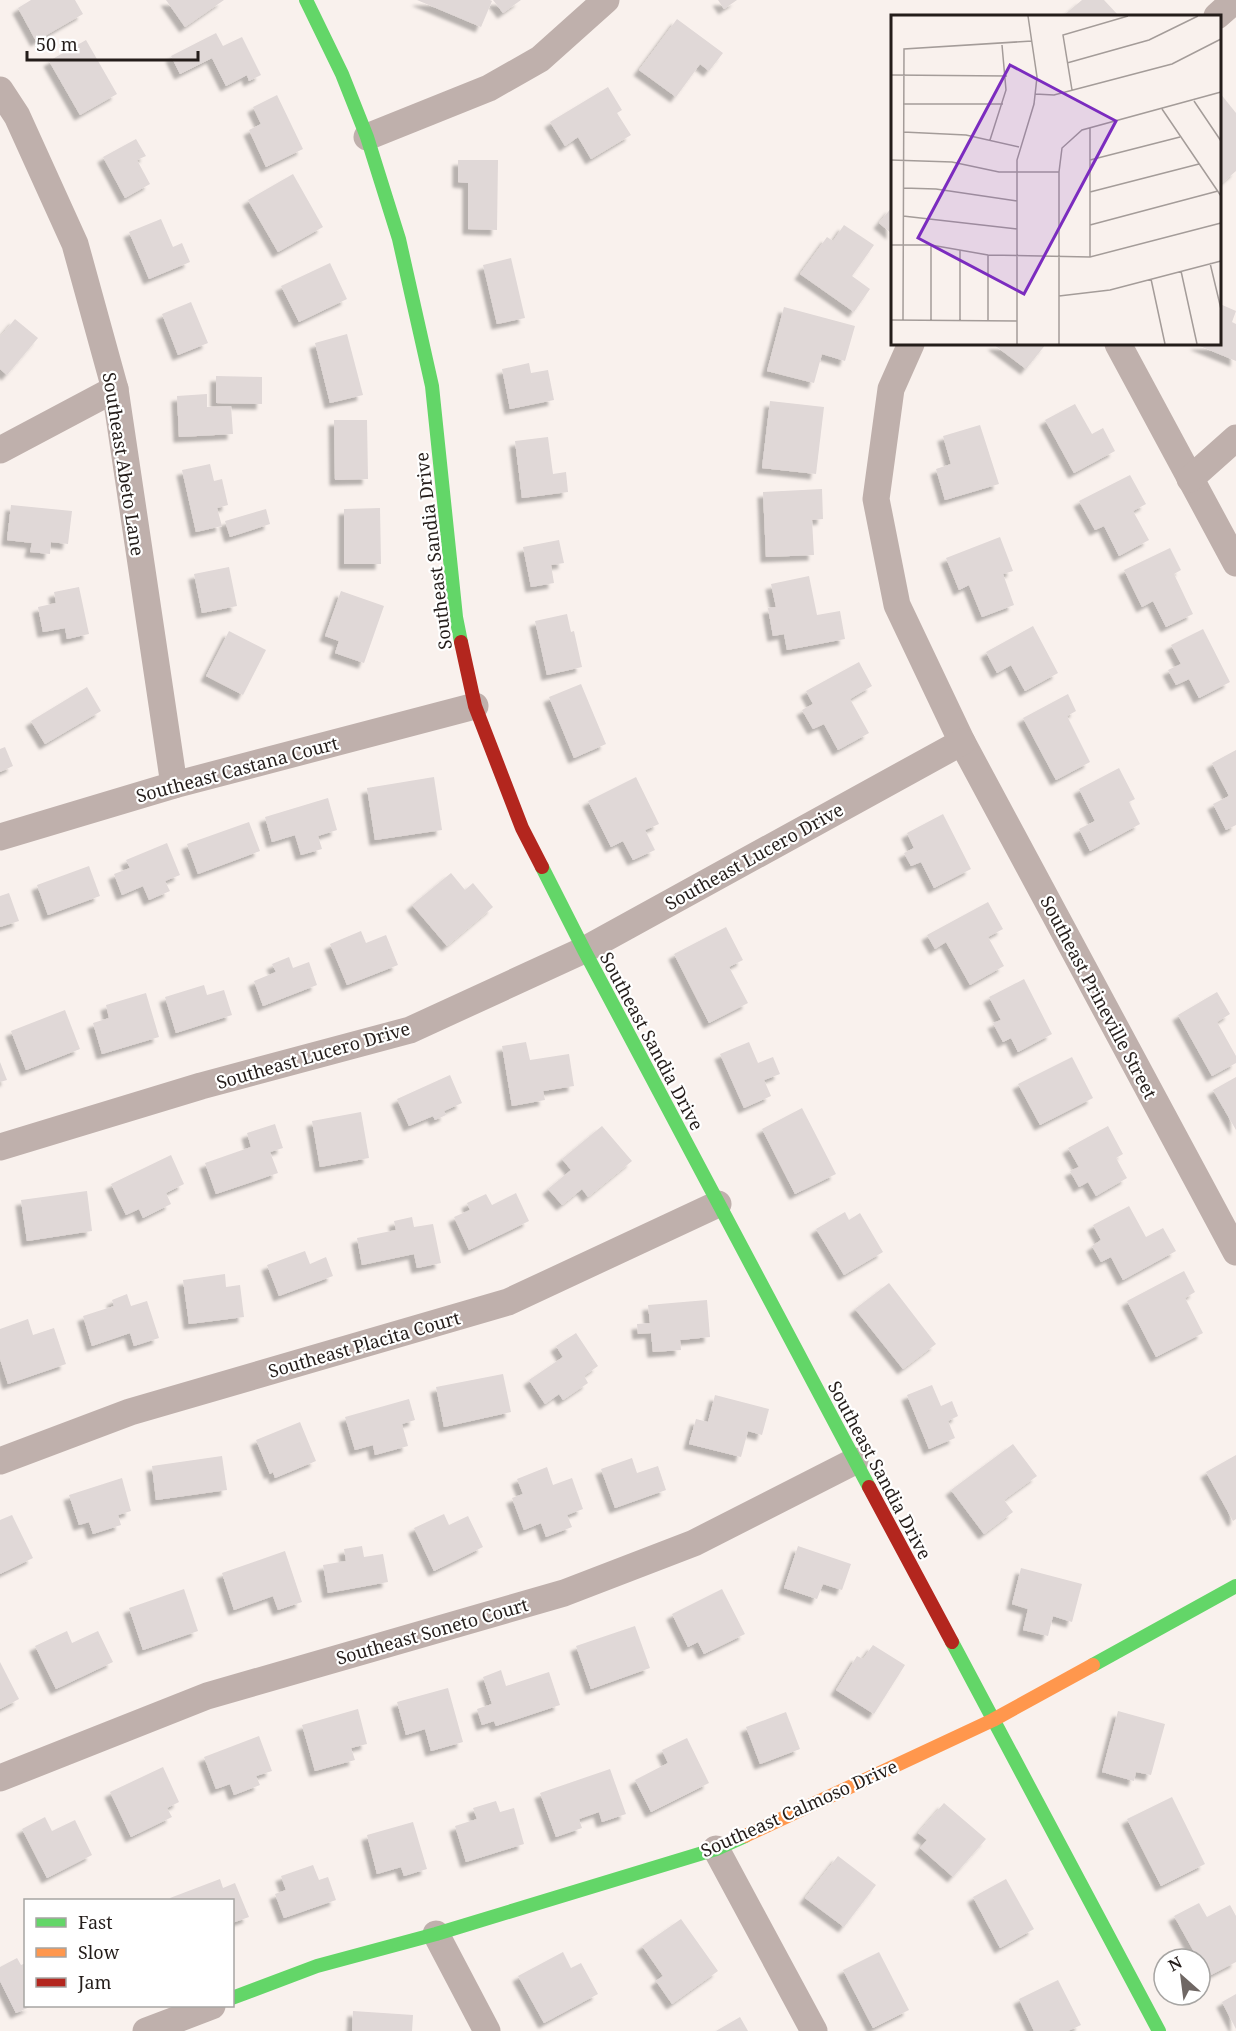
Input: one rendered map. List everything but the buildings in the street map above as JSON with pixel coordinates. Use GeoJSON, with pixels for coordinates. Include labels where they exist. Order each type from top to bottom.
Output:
{"type":"FeatureCollection","features":[{"type":"Feature","properties":{"kind":"street","name":"Southeast Sandia Drive"},"geometry":{"type":"LineString","coordinates":[[306,0],[342,74],[367,137],[399,239],[432,386],[456,617],[475,706],[522,828],[718,1204],[1159,2031]]}},
{"type":"Feature","properties":{"kind":"street"},"geometry":{"type":"LineString","coordinates":[[367,137],[499,82],[540,59],[606,0]]}},
{"type":"Feature","properties":{"kind":"street"},"geometry":{"type":"LineString","coordinates":[[1218,15],[1235,0]]}},
{"type":"Feature","properties":{"kind":"street","name":"Southeast Abeto Lane"},"geometry":{"type":"LineString","coordinates":[[0,90],[8,121],[75,244],[114,389],[174,785]]}},
{"type":"Feature","properties":{"kind":"street","name":"Southeast Prineville Street"},"geometry":{"type":"LineString","coordinates":[[911,345],[891,389],[876,499],[897,605],[962,742],[1236,1252]]}},
{"type":"Feature","properties":{"kind":"street"},"geometry":{"type":"LineString","coordinates":[[1119,345],[1236,563]]}},
{"type":"Feature","properties":{"kind":"street"},"geometry":{"type":"LineString","coordinates":[[0,450],[114,389]]}},
{"type":"Feature","properties":{"kind":"street"},"geometry":{"type":"LineString","coordinates":[[1190,479],[1236,438]]}},
{"type":"Feature","properties":{"kind":"street","name":"Southeast Castana Court"},"geometry":{"type":"LineString","coordinates":[[0,837],[174,785],[475,706]]}},
{"type":"Feature","properties":{"kind":"street","name":"Southeast Lucero Drive"},"geometry":{"type":"LineString","coordinates":[[0,1147],[201,1086],[410,1030],[584,950],[962,742]]}},
{"type":"Feature","properties":{"kind":"street","name":"Southeast Placita Court"},"geometry":{"type":"LineString","coordinates":[[0,1461],[130,1412],[508,1302],[718,1204]]}},
{"type":"Feature","properties":{"kind":"street","name":"Southeast Soneto Court"},"geometry":{"type":"LineString","coordinates":[[0,1778],[207,1696],[564,1593],[694,1543],[855,1461]]}},
{"type":"Feature","properties":{"kind":"street","name":"Southeast Calmoso Drive"},"geometry":{"type":"LineString","coordinates":[[234,1997],[317,1966],[436,1934],[716,1849],[993,1720],[1236,1586]]}},
{"type":"Feature","properties":{"kind":"street"},"geometry":{"type":"LineString","coordinates":[[716,1849],[813,2031]]}},
{"type":"Feature","properties":{"kind":"street"},"geometry":{"type":"LineString","coordinates":[[436,1934],[487,2031]]}},
{"type":"Feature","properties":{"kind":"street"},"geometry":{"type":"LineString","coordinates":[[149,2030],[209,2007]]}},
{"type":"Feature","properties":{"kind":"traffic: fast"},"geometry":{"type":"LineString","coordinates":[[306,0],[342,74],[367,137],[399,239],[432,386],[456,617],[461,642]]}},
{"type":"Feature","properties":{"kind":"traffic: fast"},"geometry":{"type":"LineString","coordinates":[[542,867],[869,1487]]}},
{"type":"Feature","properties":{"kind":"traffic: fast"},"geometry":{"type":"LineString","coordinates":[[1093,1665],[1236,1586]]}},
{"type":"Feature","properties":{"kind":"traffic: fast"},"geometry":{"type":"LineString","coordinates":[[952,1642],[1159,2031]]}},
{"type":"Feature","properties":{"kind":"traffic: fast"},"geometry":{"type":"LineString","coordinates":[[234,1997],[317,1966],[436,1934],[716,1849],[745,1836]]}},
{"type":"Feature","properties":{"kind":"traffic: slow"},"geometry":{"type":"LineString","coordinates":[[745,1836],[993,1720],[1093,1665]]}},
{"type":"Feature","properties":{"kind":"traffic: jam"},"geometry":{"type":"LineString","coordinates":[[461,642],[475,706],[522,828],[542,867]]}},
{"type":"Feature","properties":{"kind":"traffic: jam"},"geometry":{"type":"LineString","coordinates":[[869,1487],[952,1642]]}}]}
